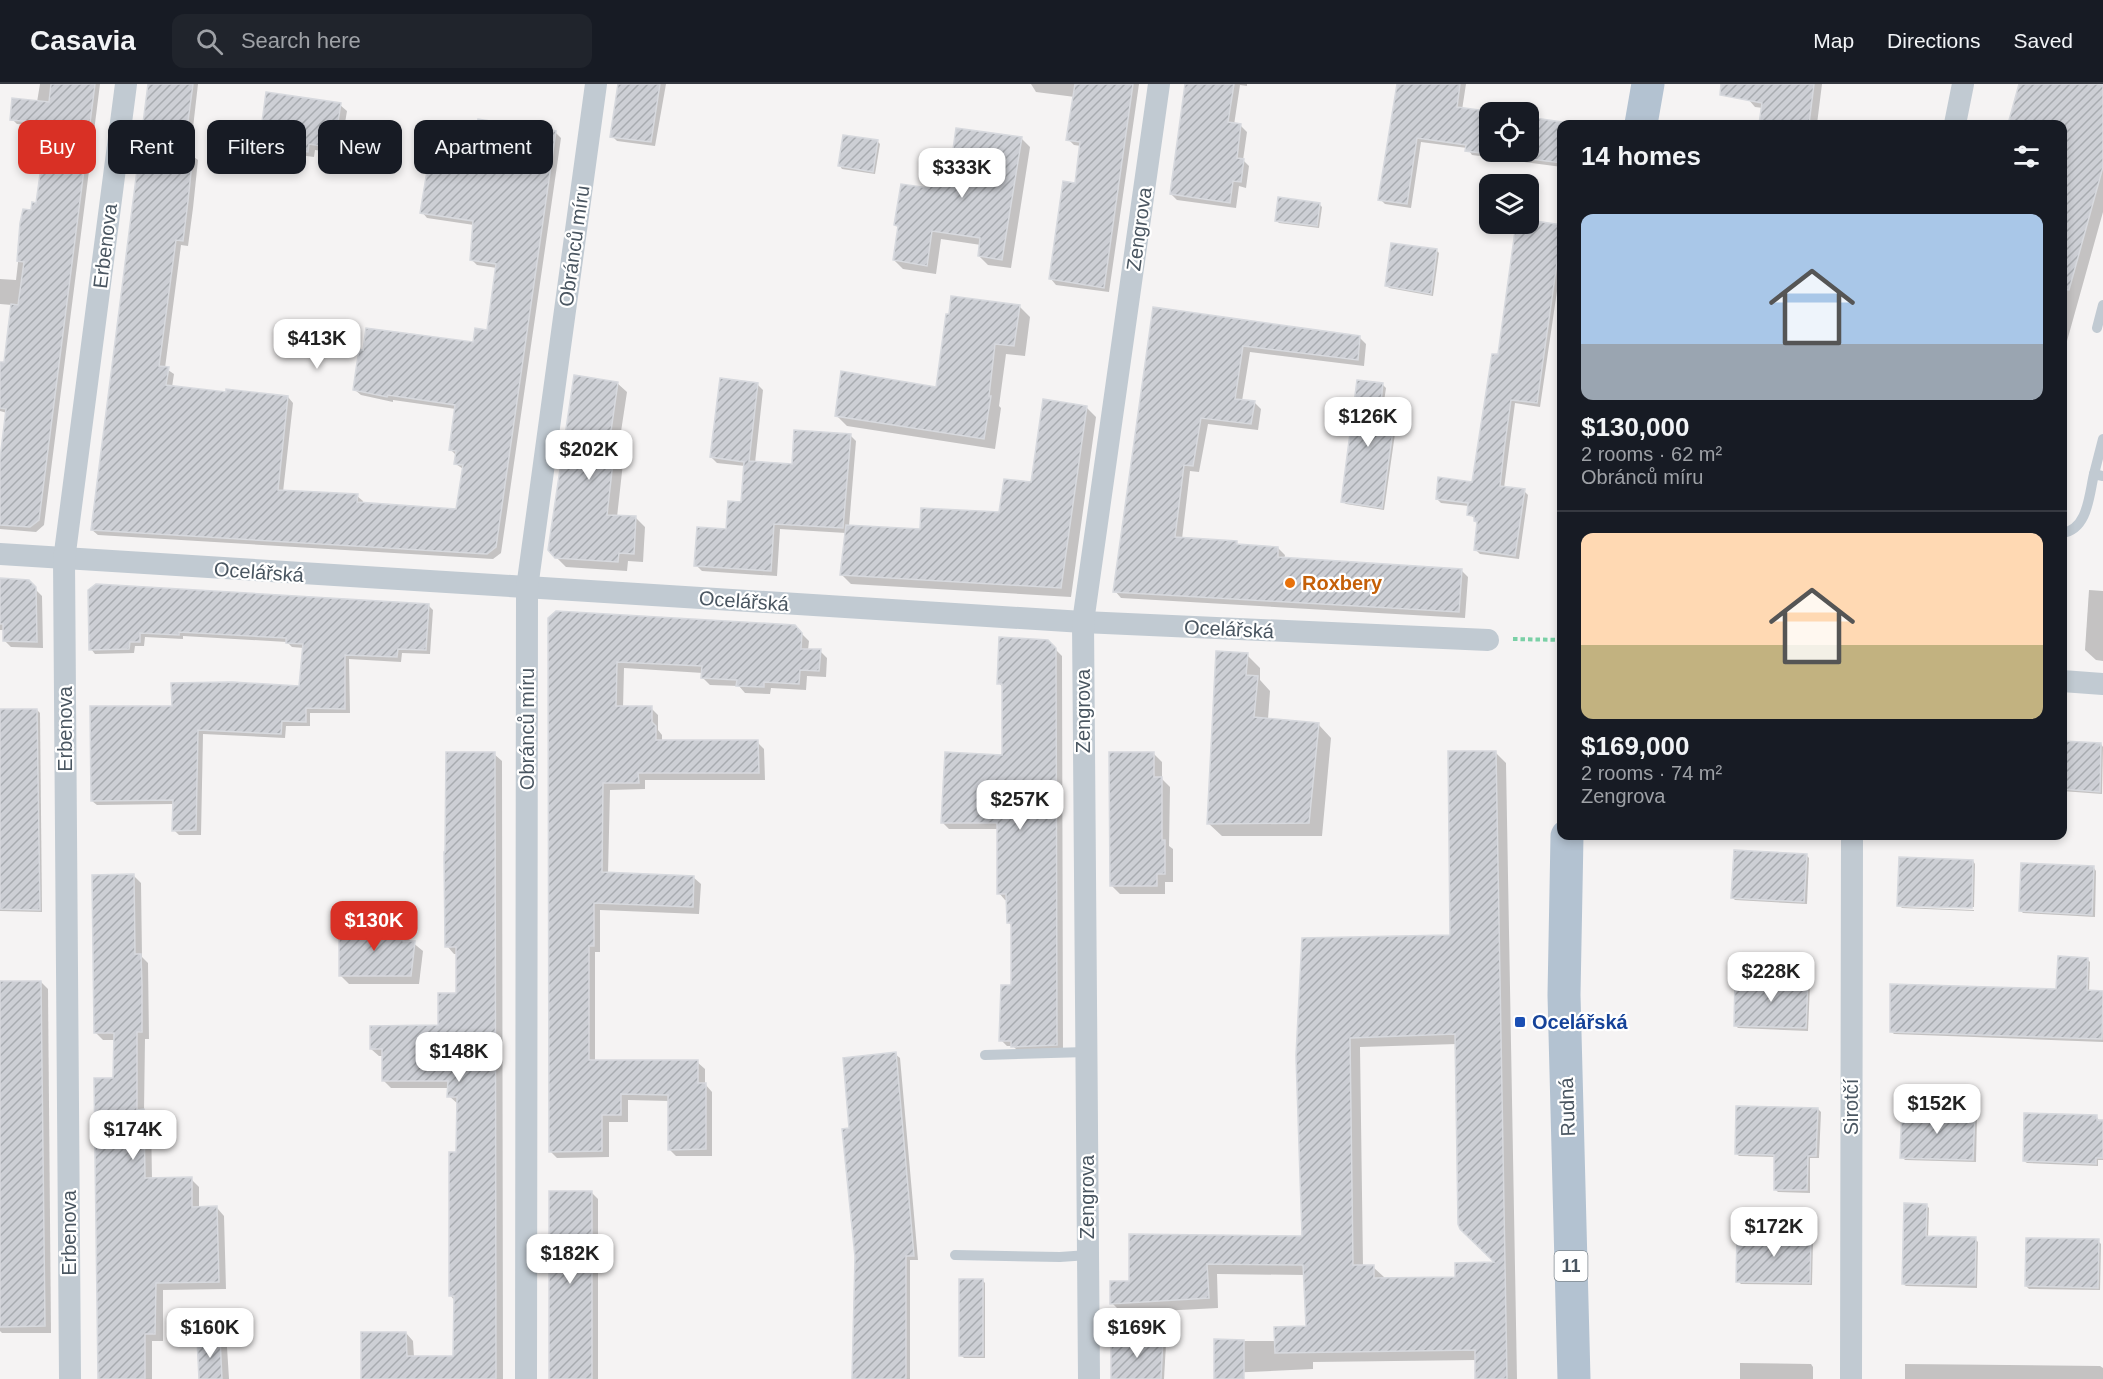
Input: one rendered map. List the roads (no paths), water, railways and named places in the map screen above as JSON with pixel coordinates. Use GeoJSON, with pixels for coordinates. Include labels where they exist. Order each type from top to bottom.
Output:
{"type":"FeatureCollection","features":[{"type":"Feature","properties":{"kind":"main road"},"geometry":{"type":"LineString","coordinates":[[1642,120],[1648,84]]}},
{"type":"Feature","properties":{"kind":"main road","name":"Rudná"},"geometry":{"type":"LineString","coordinates":[[1567,840],[1564,995],[1574,1379]]}},
{"type":"Feature","properties":{"kind":"street","name":"Erbenova"},"geometry":{"type":"LineString","coordinates":[[70,1379],[64,560],[126,84]]}},
{"type":"Feature","properties":{"kind":"street","name":"Obránců míru"},"geometry":{"type":"LineString","coordinates":[[526,1379],[527,588],[596,84]]}},
{"type":"Feature","properties":{"kind":"street","name":"Zengrova"},"geometry":{"type":"LineString","coordinates":[[1089,1379],[1083,622],[1159,84]]}},
{"type":"Feature","properties":{"kind":"street"},"geometry":{"type":"LineString","coordinates":[[1956,120],[1963,84]]}},
{"type":"Feature","properties":{"kind":"street","name":"Ocelářská"},"geometry":{"type":"LineString","coordinates":[[0,554],[64,560],[1083,622],[1488,640]]}},
{"type":"Feature","properties":{"kind":"street"},"geometry":{"type":"LineString","coordinates":[[2067,681],[2103,684]]}},
{"type":"Feature","properties":{"kind":"street","name":"Sirotčí"},"geometry":{"type":"LineString","coordinates":[[1851,1379],[1852,840]]}},
{"type":"Feature","properties":{"kind":"lane"},"geometry":{"type":"LineString","coordinates":[[2097,328],[2103,305]]}},
{"type":"Feature","properties":{"kind":"lane"},"geometry":{"type":"LineString","coordinates":[[2067,532],[2073,531],[2082,523],[2099,475],[2103,439]]}},
{"type":"Feature","properties":{"kind":"lane"},"geometry":{"type":"LineString","coordinates":[[985,1055],[1086,1052]]}},
{"type":"Feature","properties":{"kind":"lane"},"geometry":{"type":"LineString","coordinates":[[955,1255],[1060,1257],[1088,1255]]}},
{"type":"Feature","properties":{"kind":"place","name":"Roxbery"},"geometry":{"type":"Point","coordinates":[1290,583]}},
{"type":"Feature","properties":{"kind":"place","name":"Ocelářská"},"geometry":{"type":"Point","coordinates":[1520,1022]}}]}
